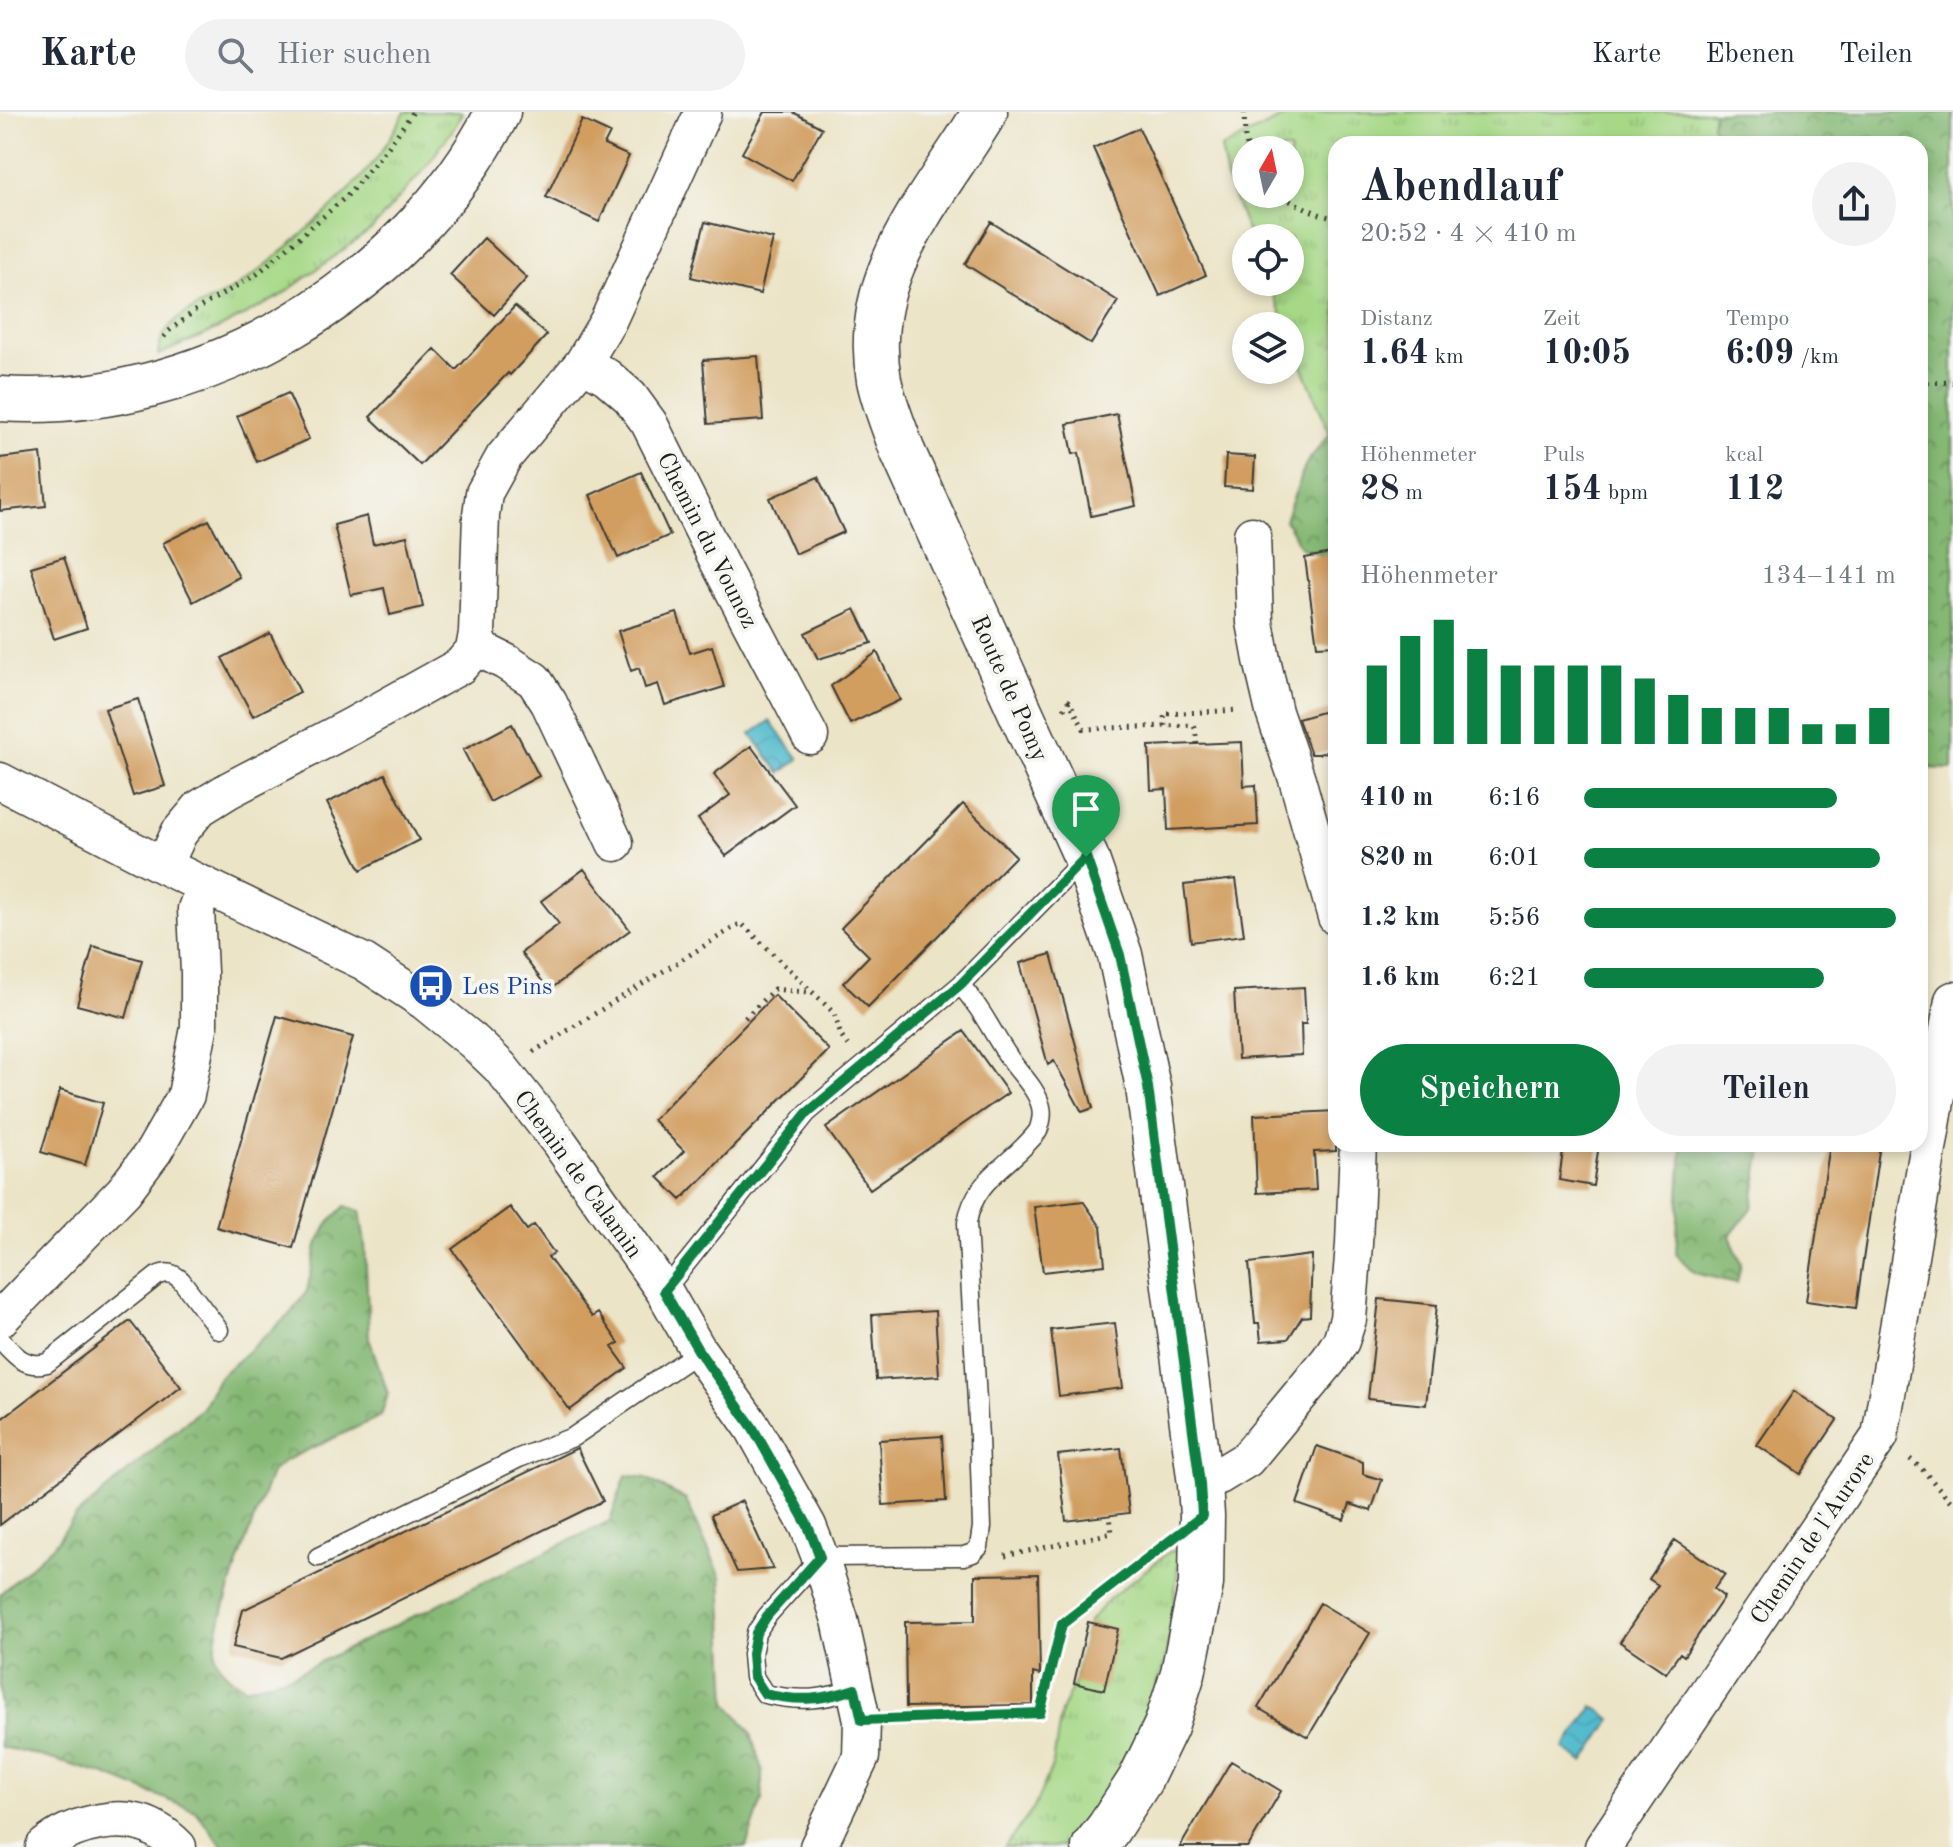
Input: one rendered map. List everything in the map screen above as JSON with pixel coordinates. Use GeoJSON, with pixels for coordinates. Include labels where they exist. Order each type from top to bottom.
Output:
{"type":"FeatureCollection","features":[{"type":"Feature","properties":{"kind":"main road"},"geometry":{"type":"LineString","coordinates":[[0,399],[102,395],[164,380],[238,354],[286,330],[354,283],[399,246],[450,188],[498,112]]}},
{"type":"Feature","properties":{"kind":"main road","name":"Route de Pomy"},"geometry":{"type":"LineString","coordinates":[[985,112],[905,237],[884,284],[876,349],[879,377],[902,450],[1086,857],[1120,955],[1148,1087],[1201,1500],[1201,1584],[1183,1673],[1166,1726],[1140,1780],[1094,1847]]}},
{"type":"Feature","properties":{"kind":"street"},"geometry":{"type":"LineString","coordinates":[[164,866],[179,833],[200,808],[460,666],[474,650],[484,493],[504,457],[583,363],[615,307],[703,112]]}},
{"type":"Feature","properties":{"kind":"street","name":"Chemin du Vounoz"},"geometry":{"type":"LineString","coordinates":[[583,363],[607,377],[630,397],[649,423],[810,736]]}},
{"type":"Feature","properties":{"kind":"street"},"geometry":{"type":"LineString","coordinates":[[1252,535],[1255,622],[1262,660],[1274,712],[1297,779],[1328,889]]}},
{"type":"Feature","properties":{"kind":"street"},"geometry":{"type":"LineString","coordinates":[[474,650],[488,653],[534,680],[551,708],[615,843]]}},
{"type":"Feature","properties":{"kind":"street","name":"Chemin de Calamin"},"geometry":{"type":"LineString","coordinates":[[0,781],[164,866],[364,962],[425,1002],[474,1042],[500,1067],[559,1142],[664,1291],[698,1350],[753,1428],[808,1526],[820,1557],[840,1620],[859,1704],[861,1757],[851,1794],[818,1847]]}},
{"type":"Feature","properties":{"kind":"street"},"geometry":{"type":"LineString","coordinates":[[0,1319],[124,1191],[154,1151],[186,1095],[199,1028],[196,909],[205,885]]}},
{"type":"Feature","properties":{"kind":"street","name":"Chemin de l'Aurore"},"geometry":{"type":"LineString","coordinates":[[1928,1149],[1953,1000]]}},
{"type":"Feature","properties":{"kind":"street"},"geometry":{"type":"LineString","coordinates":[[1201,1500],[1219,1476],[1247,1459],[1329,1360],[1341,1341],[1348,1319],[1358,1152]]}},
{"type":"Feature","properties":{"kind":"street","name":"Chemin de l'Aurore"},"geometry":{"type":"LineString","coordinates":[[1603,1847],[1880,1436],[1928,1152]]}},
{"type":"Feature","properties":{"kind":"street"},"geometry":{"type":"LineString","coordinates":[[44,1847],[74,1829],[108,1820],[134,1822],[156,1829],[178,1847]]}},
{"type":"Feature","properties":{"kind":"lane"},"geometry":{"type":"LineString","coordinates":[[664,1291],[807,1113],[960,985],[1086,857]]}},
{"type":"Feature","properties":{"kind":"lane"},"geometry":{"type":"LineString","coordinates":[[859,1704],[827,1699],[785,1699],[765,1694],[754,1677],[752,1654],[756,1633],[767,1616],[820,1557],[964,1556],[979,1547],[982,1527],[967,1239],[969,1210],[983,1186],[1038,1131],[1042,1108],[973,999],[960,985]]}},
{"type":"Feature","properties":{"kind":"lane"},"geometry":{"type":"LineString","coordinates":[[0,1339],[21,1360],[38,1365],[47,1363],[164,1272],[174,1273],[181,1280],[219,1330]]}},
{"type":"Feature","properties":{"kind":"lane"},"geometry":{"type":"LineString","coordinates":[[318,1557],[519,1458],[573,1437],[698,1350]]}},
{"type":"Feature","properties":{"kind":"path"},"geometry":{"type":"LineString","coordinates":[[164,380],[160,346],[169,331],[197,309],[257,274],[347,196],[413,112]]}},
{"type":"Feature","properties":{"kind":"path"},"geometry":{"type":"LineString","coordinates":[[1244,112],[1247,136]]}},
{"type":"Feature","properties":{"kind":"path"},"geometry":{"type":"LineString","coordinates":[[1304,207],[1328,217]]}},
{"type":"Feature","properties":{"kind":"path"},"geometry":{"type":"LineString","coordinates":[[1928,383],[1953,382]]}},
{"type":"Feature","properties":{"kind":"path"},"geometry":{"type":"LineString","coordinates":[[1036,744],[1069,701],[1084,729],[1193,725],[1197,744]]}},
{"type":"Feature","properties":{"kind":"path"},"geometry":{"type":"LineString","coordinates":[[1165,726],[1164,714],[1241,710]]}},
{"type":"Feature","properties":{"kind":"path"},"geometry":{"type":"LineString","coordinates":[[532,1052],[741,923],[834,1013],[841,1036],[854,1053]]}},
{"type":"Feature","properties":{"kind":"path"},"geometry":{"type":"LineString","coordinates":[[745,1018],[774,989],[814,993]]}},
{"type":"Feature","properties":{"kind":"path"},"geometry":{"type":"LineString","coordinates":[[1880,1436],[1921,1468],[1953,1504]]}},
{"type":"Feature","properties":{"kind":"path"},"geometry":{"type":"LineString","coordinates":[[859,1704],[1040,1713],[1062,1624],[1201,1500]]}},
{"type":"Feature","properties":{"kind":"path"},"geometry":{"type":"LineString","coordinates":[[973,1553],[995,1559],[1112,1533],[1110,1515]]}},
{"type":"Feature","properties":{"kind":"green space"},"geometry":{"type":"Polygon","coordinates":[[[405,112],[462,112],[426,167],[372,229],[279,297],[216,330],[158,355],[166,331],[174,322],[251,276],[338,201],[375,160],[405,112]]]}},
{"type":"Feature","properties":{"kind":"green space"},"geometry":{"type":"Polygon","coordinates":[[[1294,112],[1714,112],[1712,125],[1718,136],[1328,136],[1328,429],[1304,370],[1304,312],[1280,312],[1274,296],[1304,296],[1304,224],[1244,224],[1238,208],[1304,208],[1304,136],[1245,136],[1294,112]]]}},
{"type":"Feature","properties":{"kind":"green space"},"geometry":{"type":"Polygon","coordinates":[[[1714,112],[1953,112],[1953,769],[1928,768],[1928,136],[1718,136],[1712,125],[1714,112]]]}},
{"type":"Feature","properties":{"kind":"green space"},"geometry":{"type":"Polygon","coordinates":[[[1232,143],[1232,193],[1221,148],[1232,143]]]}},
{"type":"Feature","properties":{"kind":"green space"},"geometry":{"type":"Polygon","coordinates":[[[1328,436],[1328,555],[1301,548],[1285,520],[1306,464],[1328,436]]]}},
{"type":"Feature","properties":{"kind":"green space"},"geometry":{"type":"Polygon","coordinates":[[[1682,1152],[1762,1152],[1752,1208],[1730,1236],[1741,1263],[1737,1283],[1695,1273],[1676,1254],[1682,1152]]]}},
{"type":"Feature","properties":{"kind":"green space"},"geometry":{"type":"Polygon","coordinates":[[[345,1206],[360,1211],[365,1244],[369,1338],[388,1394],[381,1416],[284,1461],[271,1473],[220,1622],[216,1657],[221,1667],[245,1688],[293,1675],[610,1521],[626,1475],[646,1478],[686,1500],[721,1577],[727,1702],[751,1733],[762,1770],[762,1800],[746,1847],[223,1847],[196,1811],[103,1774],[0,1747],[0,1594],[53,1546],[75,1517],[202,1408],[219,1377],[289,1315],[307,1291],[317,1245],[327,1225],[345,1206]]]}},
{"type":"Feature","properties":{"kind":"green space"},"geometry":{"type":"Polygon","coordinates":[[[1180,1549],[1164,1664],[1136,1741],[1090,1819],[1068,1847],[1005,1847],[1034,1808],[1053,1764],[1061,1712],[1074,1683],[1088,1622],[1110,1598],[1169,1552],[1180,1549]]]}},
{"type":"Feature","properties":{"kind":"water"},"geometry":{"type":"Polygon","coordinates":[[[770,721],[799,759],[780,773],[751,734],[770,721]]]}},
{"type":"Feature","properties":{"kind":"water"},"geometry":{"type":"Polygon","coordinates":[[[1593,1706],[1612,1719],[1584,1762],[1564,1749],[1593,1706]]]}},
{"type":"Feature","properties":{"kind":"building"},"geometry":{"type":"Polygon","coordinates":[[[765,112],[793,112],[822,128],[792,181],[742,153],[765,112]]]}},
{"type":"Feature","properties":{"kind":"building"},"geometry":{"type":"Polygon","coordinates":[[[582,120],[610,133],[604,145],[629,156],[599,222],[546,197],[582,120]]]}},
{"type":"Feature","properties":{"kind":"building"},"geometry":{"type":"Polygon","coordinates":[[[1139,128],[1206,275],[1160,296],[1093,148],[1139,128]]]}},
{"type":"Feature","properties":{"kind":"building"},"geometry":{"type":"Polygon","coordinates":[[[705,222],[773,239],[760,294],[691,277],[705,222]]]}},
{"type":"Feature","properties":{"kind":"building"},"geometry":{"type":"Polygon","coordinates":[[[991,222],[1118,301],[1091,344],[965,264],[991,222]]]}},
{"type":"Feature","properties":{"kind":"building"},"geometry":{"type":"Polygon","coordinates":[[[484,238],[527,278],[494,315],[450,275],[484,238]]]}},
{"type":"Feature","properties":{"kind":"building"},"geometry":{"type":"Polygon","coordinates":[[[515,306],[547,335],[420,465],[370,417],[435,349],[456,370],[515,306]]]}},
{"type":"Feature","properties":{"kind":"building"},"geometry":{"type":"Polygon","coordinates":[[[758,356],[763,420],[708,424],[703,360],[758,356]]]}},
{"type":"Feature","properties":{"kind":"building"},"geometry":{"type":"Polygon","coordinates":[[[288,393],[309,439],[257,462],[237,416],[288,393]]]}},
{"type":"Feature","properties":{"kind":"building"},"geometry":{"type":"Polygon","coordinates":[[[1117,414],[1136,506],[1091,516],[1079,453],[1073,454],[1067,424],[1117,414]]]}},
{"type":"Feature","properties":{"kind":"building"},"geometry":{"type":"Polygon","coordinates":[[[41,453],[46,506],[0,511],[0,458],[41,453]]]}},
{"type":"Feature","properties":{"kind":"building"},"geometry":{"type":"Polygon","coordinates":[[[1226,455],[1255,457],[1253,489],[1224,487],[1226,455]]]}},
{"type":"Feature","properties":{"kind":"building"},"geometry":{"type":"Polygon","coordinates":[[[641,472],[670,535],[618,558],[590,495],[641,472]]]}},
{"type":"Feature","properties":{"kind":"building"},"geometry":{"type":"Polygon","coordinates":[[[818,477],[844,532],[795,554],[770,498],[818,477]]]}},
{"type":"Feature","properties":{"kind":"building"},"geometry":{"type":"Polygon","coordinates":[[[367,516],[373,544],[407,536],[423,607],[390,615],[384,588],[351,595],[334,525],[367,516]]]}},
{"type":"Feature","properties":{"kind":"building"},"geometry":{"type":"Polygon","coordinates":[[[209,520],[239,577],[193,602],[163,543],[209,520]]]}},
{"type":"Feature","properties":{"kind":"building"},"geometry":{"type":"Polygon","coordinates":[[[1328,554],[1328,645],[1317,646],[1305,558],[1328,554]]]}},
{"type":"Feature","properties":{"kind":"building"},"geometry":{"type":"Polygon","coordinates":[[[64,557],[87,628],[54,639],[31,567],[64,557]]]}},
{"type":"Feature","properties":{"kind":"building"},"geometry":{"type":"Polygon","coordinates":[[[855,609],[872,643],[818,659],[805,633],[855,609]]]}},
{"type":"Feature","properties":{"kind":"building"},"geometry":{"type":"Polygon","coordinates":[[[677,613],[690,653],[712,646],[724,687],[665,705],[658,684],[645,688],[639,668],[631,671],[618,631],[677,613]]]}},
{"type":"Feature","properties":{"kind":"building"},"geometry":{"type":"Polygon","coordinates":[[[270,633],[300,692],[253,716],[222,658],[270,633]]]}},
{"type":"Feature","properties":{"kind":"building"},"geometry":{"type":"Polygon","coordinates":[[[877,652],[900,700],[850,724],[831,686],[877,652]]]}},
{"type":"Feature","properties":{"kind":"building"},"geometry":{"type":"Polygon","coordinates":[[[138,699],[165,786],[133,796],[105,709],[138,699]]]}},
{"type":"Feature","properties":{"kind":"building"},"geometry":{"type":"Polygon","coordinates":[[[1328,710],[1328,751],[1311,754],[1298,719],[1328,710]]]}},
{"type":"Feature","properties":{"kind":"building"},"geometry":{"type":"Polygon","coordinates":[[[512,724],[539,776],[490,802],[463,750],[512,724]]]}},
{"type":"Feature","properties":{"kind":"building"},"geometry":{"type":"Polygon","coordinates":[[[1242,742],[1244,786],[1256,785],[1258,825],[1168,830],[1166,789],[1151,790],[1149,746],[1242,742]]]}},
{"type":"Feature","properties":{"kind":"building"},"geometry":{"type":"Polygon","coordinates":[[[751,746],[795,805],[726,856],[698,819],[730,795],[714,774],[751,746]]]}},
{"type":"Feature","properties":{"kind":"building"},"geometry":{"type":"Polygon","coordinates":[[[385,774],[419,840],[361,870],[327,803],[385,774]]]}},
{"type":"Feature","properties":{"kind":"building"},"geometry":{"type":"Polygon","coordinates":[[[963,804],[1016,856],[868,1007],[843,983],[869,956],[841,928],[963,804]]]}},
{"type":"Feature","properties":{"kind":"building"},"geometry":{"type":"Polygon","coordinates":[[[584,869],[630,930],[549,990],[521,953],[559,924],[541,901],[584,869]]]}},
{"type":"Feature","properties":{"kind":"building"},"geometry":{"type":"Polygon","coordinates":[[[1236,879],[1244,935],[1191,942],[1184,885],[1236,879]]]}},
{"type":"Feature","properties":{"kind":"building"},"geometry":{"type":"Polygon","coordinates":[[[93,946],[142,960],[126,1018],[77,1005],[93,946]]]}},
{"type":"Feature","properties":{"kind":"building"},"geometry":{"type":"Polygon","coordinates":[[[1051,954],[1093,1108],[1082,1112],[1054,1061],[1048,1065],[1020,963],[1051,954]]]}},
{"type":"Feature","properties":{"kind":"building"},"geometry":{"type":"Polygon","coordinates":[[[1304,987],[1306,1024],[1301,1024],[1302,1055],[1238,1059],[1234,991],[1304,987]]]}},
{"type":"Feature","properties":{"kind":"building"},"geometry":{"type":"Polygon","coordinates":[[[774,995],[829,1050],[681,1200],[658,1177],[684,1151],[653,1120],[774,995]]]}},
{"type":"Feature","properties":{"kind":"building"},"geometry":{"type":"Polygon","coordinates":[[[277,1016],[353,1037],[293,1248],[216,1227],[277,1016]]]}},
{"type":"Feature","properties":{"kind":"building"},"geometry":{"type":"Polygon","coordinates":[[[964,1031],[1008,1093],[870,1189],[826,1128],[964,1031]]]}},
{"type":"Feature","properties":{"kind":"building"},"geometry":{"type":"Polygon","coordinates":[[[60,1090],[103,1103],[85,1165],[41,1152],[60,1090]]]}},
{"type":"Feature","properties":{"kind":"building"},"geometry":{"type":"Polygon","coordinates":[[[1328,1111],[1328,1151],[1314,1152],[1316,1190],[1257,1193],[1254,1115],[1328,1111]]]}},
{"type":"Feature","properties":{"kind":"building"},"geometry":{"type":"Polygon","coordinates":[[[1563,1152],[1598,1152],[1593,1186],[1559,1180],[1563,1152]]]}},
{"type":"Feature","properties":{"kind":"building"},"geometry":{"type":"Polygon","coordinates":[[[1829,1152],[1879,1152],[1856,1308],[1806,1301],[1829,1152]]]}},
{"type":"Feature","properties":{"kind":"building"},"geometry":{"type":"Polygon","coordinates":[[[1083,1201],[1101,1227],[1105,1265],[1043,1272],[1034,1207],[1083,1201]]]}},
{"type":"Feature","properties":{"kind":"building"},"geometry":{"type":"Polygon","coordinates":[[[510,1207],[527,1230],[534,1225],[554,1253],[548,1257],[592,1317],[598,1313],[619,1343],[612,1347],[627,1368],[570,1410],[452,1249],[510,1207]]]}},
{"type":"Feature","properties":{"kind":"building"},"geometry":{"type":"Polygon","coordinates":[[[1312,1255],[1310,1316],[1302,1317],[1288,1339],[1261,1341],[1259,1323],[1255,1323],[1249,1263],[1312,1255]]]}},
{"type":"Feature","properties":{"kind":"building"},"geometry":{"type":"Polygon","coordinates":[[[1379,1299],[1437,1305],[1426,1405],[1368,1399],[1379,1299]]]}},
{"type":"Feature","properties":{"kind":"building"},"geometry":{"type":"Polygon","coordinates":[[[935,1311],[939,1376],[876,1380],[872,1315],[935,1311]]]}},
{"type":"Feature","properties":{"kind":"building"},"geometry":{"type":"Polygon","coordinates":[[[130,1321],[181,1387],[0,1525],[0,1420],[130,1321]]]}},
{"type":"Feature","properties":{"kind":"building"},"geometry":{"type":"Polygon","coordinates":[[[1115,1323],[1123,1388],[1059,1396],[1051,1330],[1115,1323]]]}},
{"type":"Feature","properties":{"kind":"building"},"geometry":{"type":"Polygon","coordinates":[[[1794,1391],[1837,1420],[1801,1474],[1757,1445],[1794,1391]]]}},
{"type":"Feature","properties":{"kind":"building"},"geometry":{"type":"Polygon","coordinates":[[[942,1436],[946,1501],[883,1505],[879,1440],[942,1436]]]}},
{"type":"Feature","properties":{"kind":"building"},"geometry":{"type":"Polygon","coordinates":[[[1317,1446],[1363,1462],[1363,1474],[1382,1480],[1371,1511],[1350,1504],[1344,1520],[1297,1504],[1317,1446]]]}},
{"type":"Feature","properties":{"kind":"building"},"geometry":{"type":"Polygon","coordinates":[[[577,1448],[603,1501],[281,1658],[233,1647],[243,1610],[577,1448]]]}},
{"type":"Feature","properties":{"kind":"building"},"geometry":{"type":"Polygon","coordinates":[[[1121,1448],[1129,1513],[1066,1521],[1058,1455],[1121,1448]]]}},
{"type":"Feature","properties":{"kind":"building"},"geometry":{"type":"Polygon","coordinates":[[[742,1501],[773,1569],[737,1572],[711,1515],[742,1501]]]}},
{"type":"Feature","properties":{"kind":"building"},"geometry":{"type":"Polygon","coordinates":[[[1675,1540],[1725,1574],[1714,1589],[1724,1597],[1684,1656],[1680,1653],[1666,1673],[1620,1642],[1658,1585],[1649,1579],[1675,1540]]]}},
{"type":"Feature","properties":{"kind":"building"},"geometry":{"type":"Polygon","coordinates":[[[1038,1574],[1040,1675],[1033,1673],[1033,1705],[906,1707],[905,1622],[975,1621],[975,1575],[1038,1574]]]}},
{"type":"Feature","properties":{"kind":"building"},"geometry":{"type":"Polygon","coordinates":[[[1320,1603],[1370,1633],[1308,1737],[1258,1708],[1320,1603]]]}},
{"type":"Feature","properties":{"kind":"building"},"geometry":{"type":"Polygon","coordinates":[[[1088,1622],[1118,1629],[1104,1690],[1074,1683],[1088,1622]]]}},
{"type":"Feature","properties":{"kind":"building"},"geometry":{"type":"Polygon","coordinates":[[[1231,1761],[1281,1791],[1248,1847],[1180,1847],[1231,1761]]]}},
{"type":"Feature","properties":{"kind":"place","name":"Les Pins"},"geometry":{"type":"Point","coordinates":[431,986]}},
{"type":"Feature","properties":{"kind":"route"},"geometry":{"type":"LineString","coordinates":[[1086,857],[1120,955],[1148,1087],[1202,1516],[1062,1624],[1040,1713],[862,1720],[855,1689],[827,1699],[785,1699],[765,1694],[754,1677],[752,1654],[756,1633],[767,1616],[820,1557],[808,1526],[753,1428],[698,1350],[664,1291],[807,1113],[960,985],[1086,857]]}}]}
